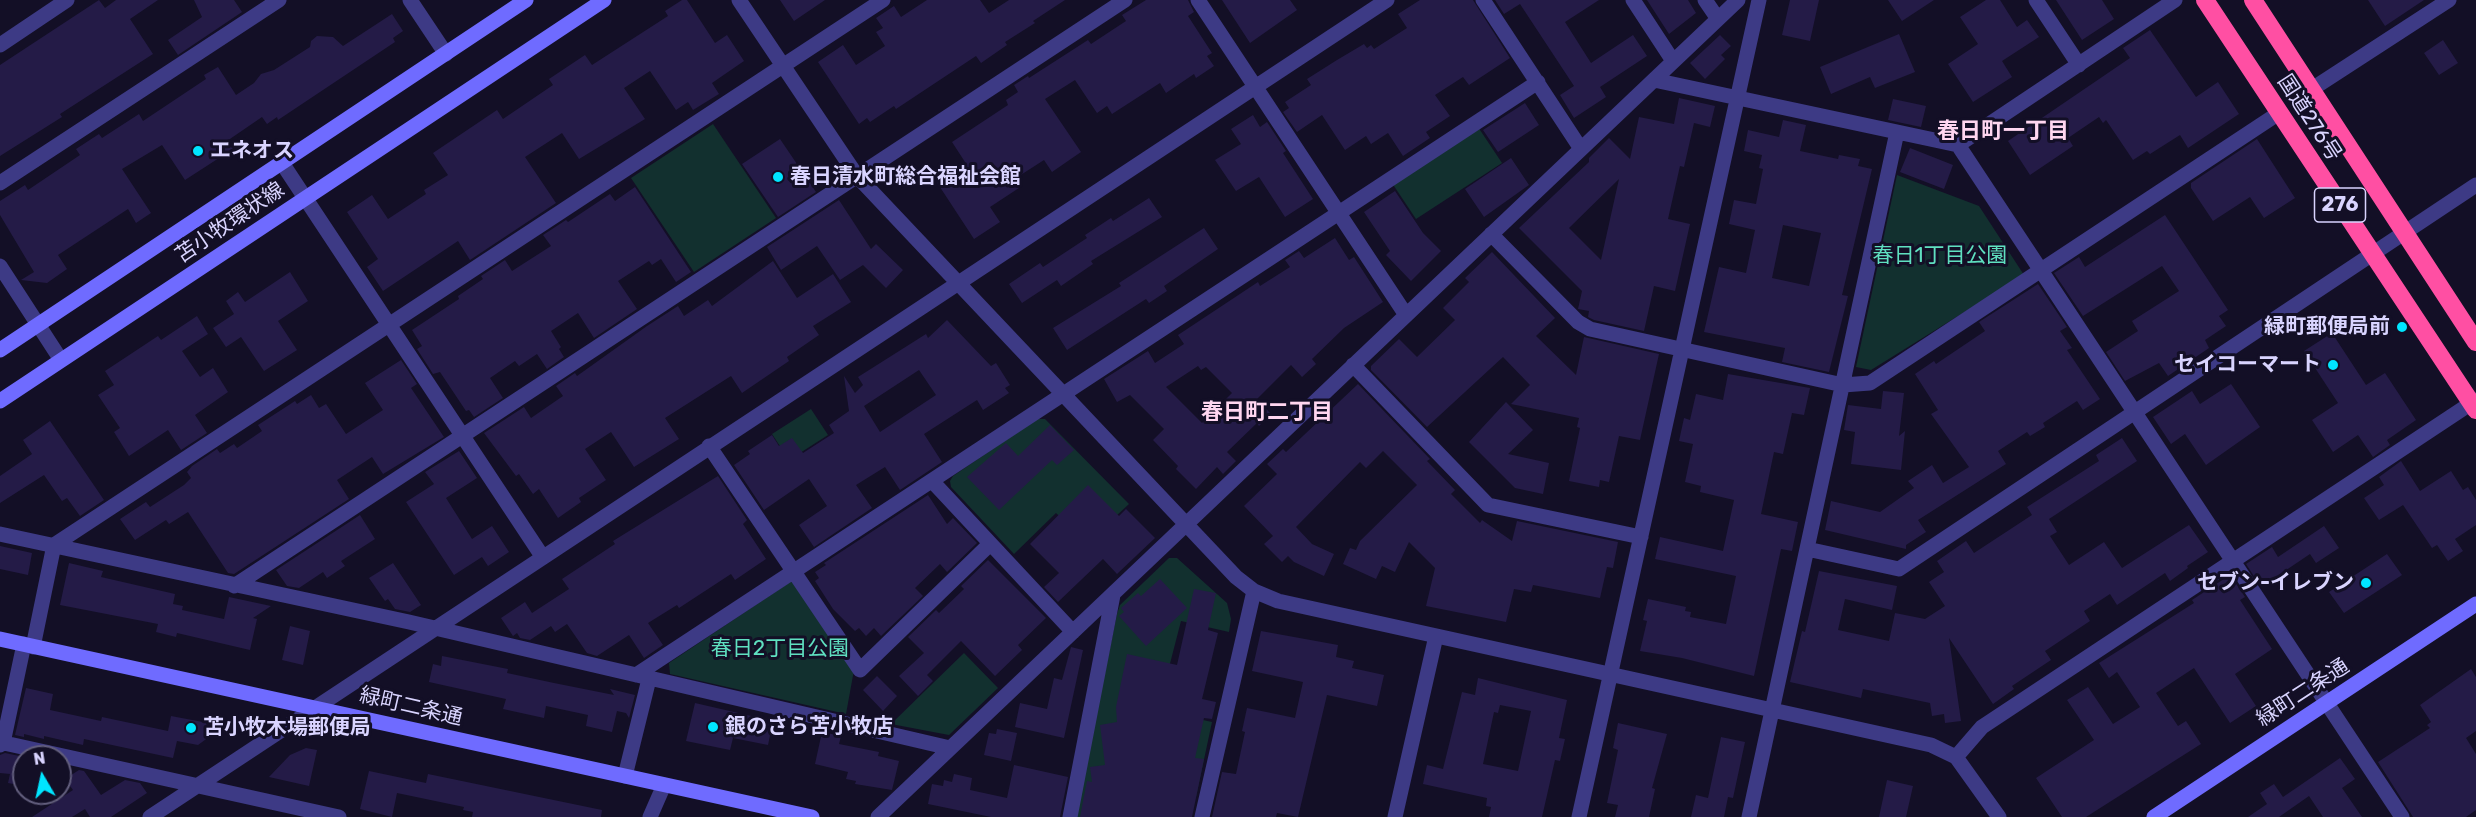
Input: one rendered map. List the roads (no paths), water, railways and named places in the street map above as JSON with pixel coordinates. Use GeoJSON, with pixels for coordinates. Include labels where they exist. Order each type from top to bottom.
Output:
{"type":"FeatureCollection","features":[{"type":"Feature","properties":{"kind":"highway","name":"国道276号"},"geometry":{"type":"LineString","coordinates":[[2205,0],[2474,404]]}},
{"type":"Feature","properties":{"kind":"highway","name":"国道276号"},"geometry":{"type":"LineString","coordinates":[[2253,0],[2476,342]]}},
{"type":"Feature","properties":{"kind":"main road","name":"苫小牧環状線"},"geometry":{"type":"LineString","coordinates":[[0,350],[526,0]]}},
{"type":"Feature","properties":{"kind":"main road","name":"苫小牧環状線"},"geometry":{"type":"LineString","coordinates":[[0,401],[604,0]]}},
{"type":"Feature","properties":{"kind":"main road","name":"緑町二条通"},"geometry":{"type":"LineString","coordinates":[[2154,817],[2476,604]]}},
{"type":"Feature","properties":{"kind":"main road","name":"緑町二条通"},"geometry":{"type":"LineString","coordinates":[[0,639],[812,817]]}},
{"type":"Feature","properties":{"kind":"street"},"geometry":{"type":"LineString","coordinates":[[0,45],[67,0]]}},
{"type":"Feature","properties":{"kind":"street"},"geometry":{"type":"LineString","coordinates":[[0,183],[279,0]]}},
{"type":"Feature","properties":{"kind":"street"},"geometry":{"type":"LineString","coordinates":[[410,0],[446,54]]}},
{"type":"Feature","properties":{"kind":"street"},"geometry":{"type":"LineString","coordinates":[[740,0],[857,176],[1236,577],[1254,591],[1278,601],[1931,746],[1956,757],[2000,817]]}},
{"type":"Feature","properties":{"kind":"street"},"geometry":{"type":"LineString","coordinates":[[339,817],[199,784],[1,743],[54,545],[883,0]]}},
{"type":"Feature","properties":{"kind":"street"},"geometry":{"type":"LineString","coordinates":[[234,586],[1125,0]]}},
{"type":"Feature","properties":{"kind":"street"},"geometry":{"type":"LineString","coordinates":[[1198,0],[1406,315]]}},
{"type":"Feature","properties":{"kind":"street"},"geometry":{"type":"LineString","coordinates":[[150,817],[434,627],[1387,0]]}},
{"type":"Feature","properties":{"kind":"street"},"geometry":{"type":"LineString","coordinates":[[1483,0],[1581,149]]}},
{"type":"Feature","properties":{"kind":"street"},"geometry":{"type":"LineString","coordinates":[[1633,0],[1673,61]]}},
{"type":"Feature","properties":{"kind":"street"},"geometry":{"type":"LineString","coordinates":[[1705,0],[1718,19]]}},
{"type":"Feature","properties":{"kind":"street"},"geometry":{"type":"LineString","coordinates":[[878,817],[1738,0]]}},
{"type":"Feature","properties":{"kind":"street"},"geometry":{"type":"LineString","coordinates":[[1579,817],[1759,0]]}},
{"type":"Feature","properties":{"kind":"street"},"geometry":{"type":"LineString","coordinates":[[2036,0],[2079,64]]}},
{"type":"Feature","properties":{"kind":"street"},"geometry":{"type":"LineString","coordinates":[[1958,145],[2175,0]]}},
{"type":"Feature","properties":{"kind":"street"},"geometry":{"type":"LineString","coordinates":[[2312,89],[2449,0]]}},
{"type":"Feature","properties":{"kind":"street"},"geometry":{"type":"LineString","coordinates":[[1654,80],[1958,145],[2402,817]]}},
{"type":"Feature","properties":{"kind":"street"},"geometry":{"type":"LineString","coordinates":[[626,776],[642,677],[793,573],[1538,82]]}},
{"type":"Feature","properties":{"kind":"street"},"geometry":{"type":"LineString","coordinates":[[1491,234],[1578,322],[1590,329],[1843,386],[1870,383],[2279,113]]}},
{"type":"Feature","properties":{"kind":"street"},"geometry":{"type":"LineString","coordinates":[[1749,817],[1897,132]]}},
{"type":"Feature","properties":{"kind":"street"},"geometry":{"type":"LineString","coordinates":[[282,163],[542,556]]}},
{"type":"Feature","properties":{"kind":"street"},"geometry":{"type":"LineString","coordinates":[[1807,549],[1899,569],[2476,185]]}},
{"type":"Feature","properties":{"kind":"street"},"geometry":{"type":"LineString","coordinates":[[0,266],[61,360]]}},
{"type":"Feature","properties":{"kind":"street"},"geometry":{"type":"LineString","coordinates":[[1353,365],[1488,504],[1641,537]]}},
{"type":"Feature","properties":{"kind":"street"},"geometry":{"type":"LineString","coordinates":[[1956,757],[1982,727],[2474,404]]}},
{"type":"Feature","properties":{"kind":"street"},"geometry":{"type":"LineString","coordinates":[[709,446],[860,670],[990,544]]}},
{"type":"Feature","properties":{"kind":"street"},"geometry":{"type":"LineString","coordinates":[[932,481],[1073,632]]}},
{"type":"Feature","properties":{"kind":"street"},"geometry":{"type":"LineString","coordinates":[[0,534],[234,586],[434,627],[950,748]]}},
{"type":"Feature","properties":{"kind":"street"},"geometry":{"type":"LineString","coordinates":[[1202,817],[1254,591]]}},
{"type":"Feature","properties":{"kind":"street"},"geometry":{"type":"LineString","coordinates":[[1070,817],[1113,595]]}},
{"type":"Feature","properties":{"kind":"street"},"geometry":{"type":"LineString","coordinates":[[1395,817],[1436,636]]}},
{"type":"Feature","properties":{"kind":"street"},"geometry":{"type":"LineString","coordinates":[[650,817],[663,784]]}},
{"type":"Feature","properties":{"kind":"place","name":"エネオス"},"geometry":{"type":"Point","coordinates":[198,151]}},
{"type":"Feature","properties":{"kind":"place","name":"春日清水町総合福祉会館"},"geometry":{"type":"Point","coordinates":[778,177]}},
{"type":"Feature","properties":{"kind":"place","name":"緑町郵便局前"},"geometry":{"type":"Point","coordinates":[2402,327]}},
{"type":"Feature","properties":{"kind":"place","name":"セイコーマート"},"geometry":{"type":"Point","coordinates":[2333,365]}},
{"type":"Feature","properties":{"kind":"place","name":"セブン-イレブン"},"geometry":{"type":"Point","coordinates":[2366,583]}},
{"type":"Feature","properties":{"kind":"place","name":"銀のさら苫小牧店"},"geometry":{"type":"Point","coordinates":[713,727]}},
{"type":"Feature","properties":{"kind":"place","name":"苫小牧木場郵便局"},"geometry":{"type":"Point","coordinates":[191,728]}},
{"type":"Feature","properties":{"kind":"district","name":"春日町一丁目"},"geometry":{"type":"Point","coordinates":[2003,132]}},
{"type":"Feature","properties":{"kind":"district","name":"春日町二丁目"},"geometry":{"type":"Point","coordinates":[1267,413]}},
{"type":"Feature","properties":{"kind":"park label","name":"春日1丁目公園"},"geometry":{"type":"Point","coordinates":[1940,256]}},
{"type":"Feature","properties":{"kind":"park label","name":"春日2丁目公園"},"geometry":{"type":"Point","coordinates":[780,649]}}]}
